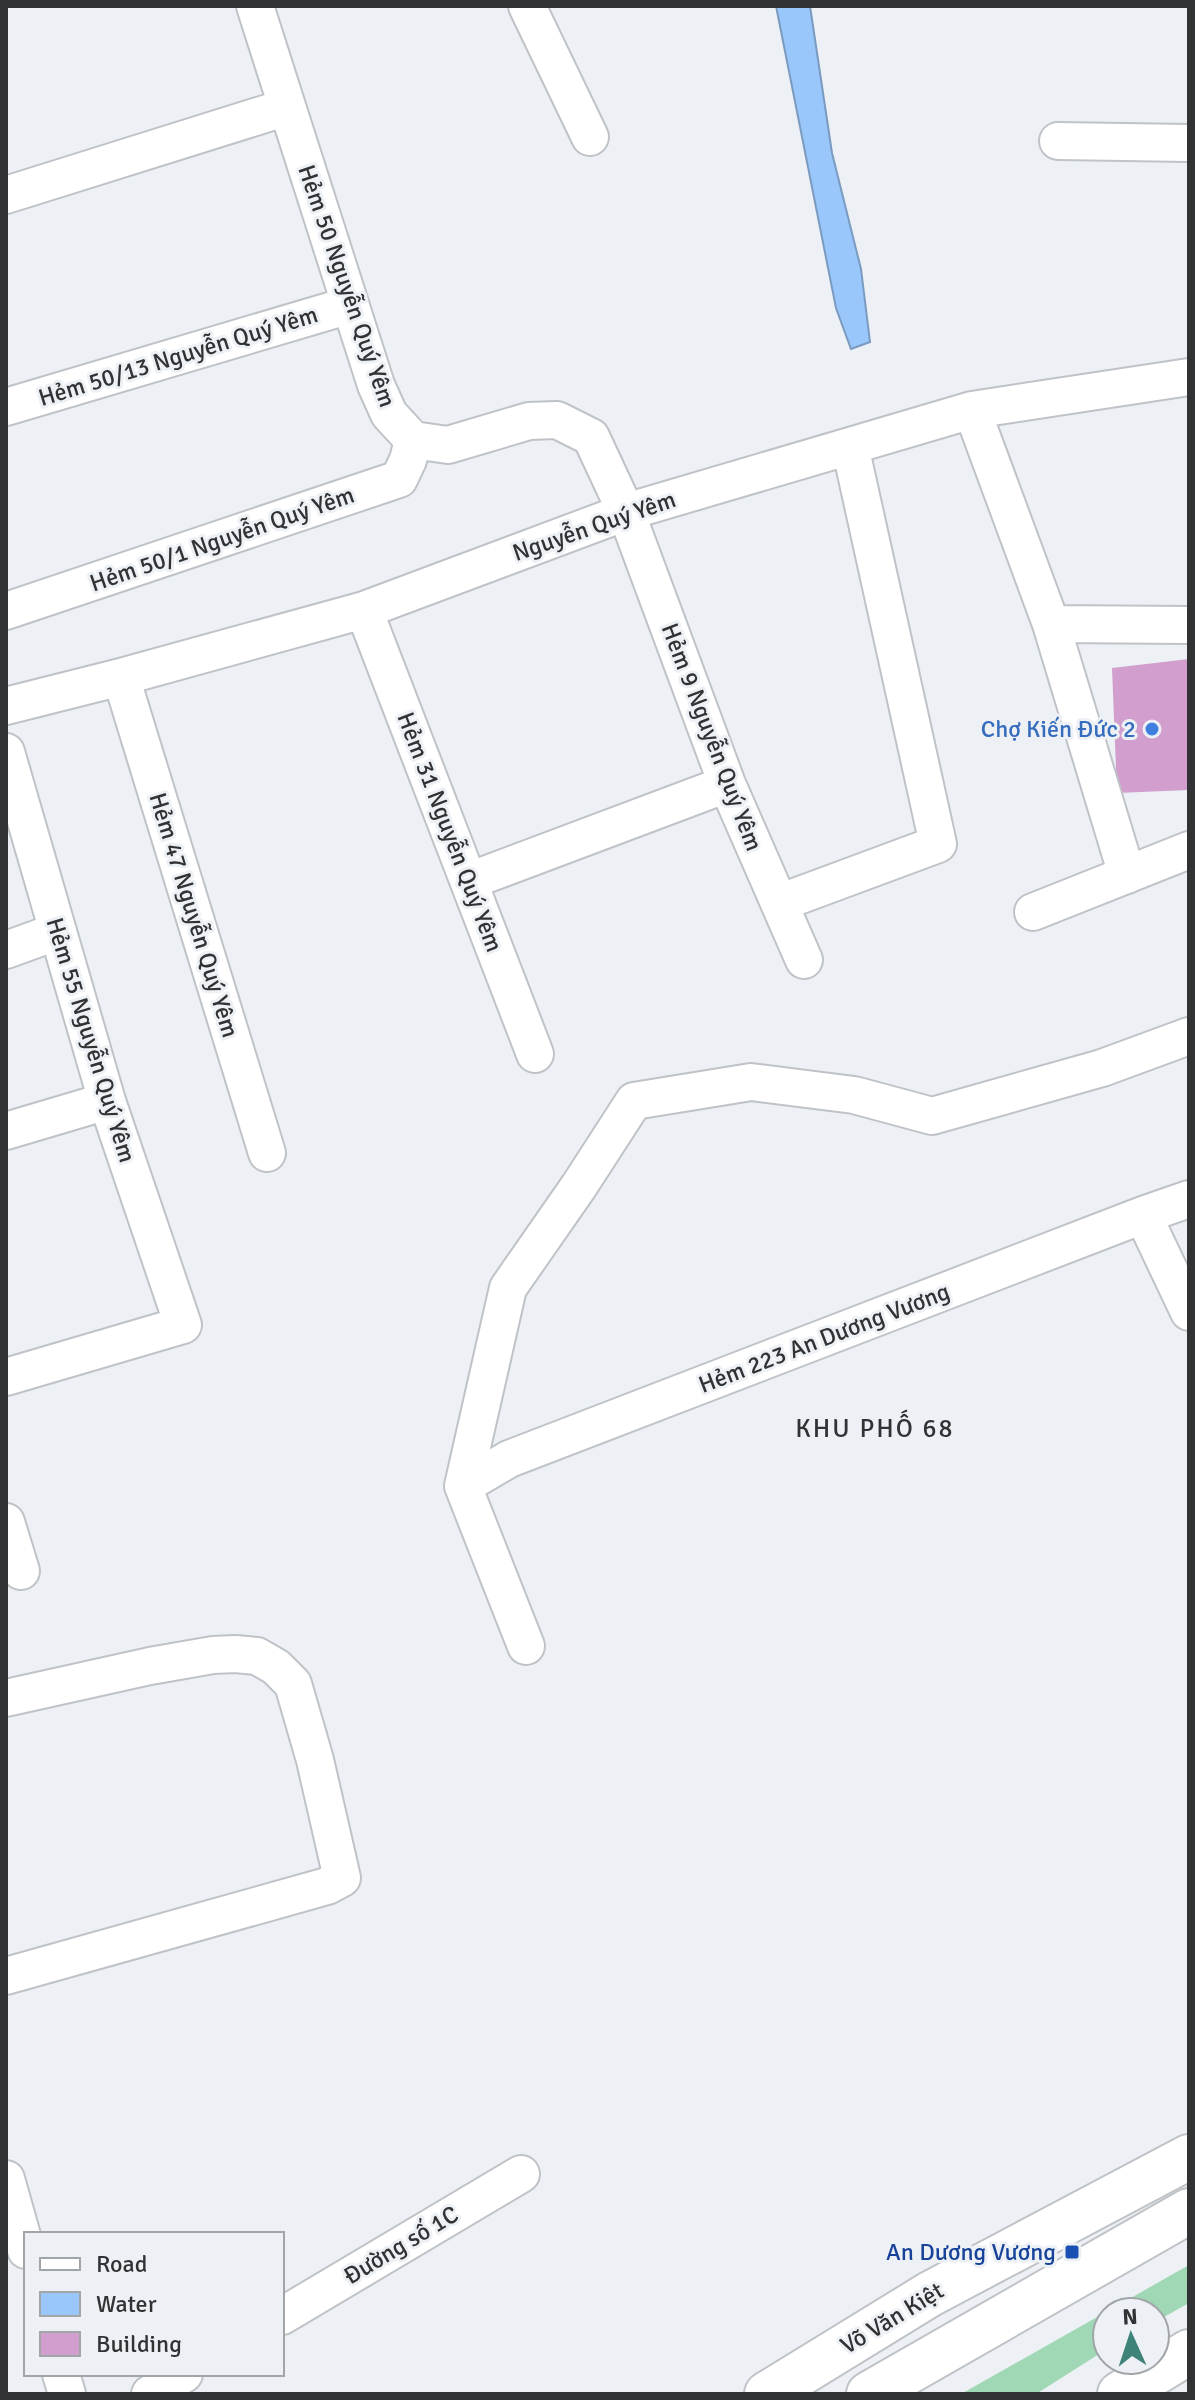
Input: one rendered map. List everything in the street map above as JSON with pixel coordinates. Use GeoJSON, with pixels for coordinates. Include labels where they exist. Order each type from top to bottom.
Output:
{"type":"FeatureCollection","features":[{"type":"Feature","properties":{"kind":"main road","name":"Võ Văn Kiệt"},"geometry":{"type":"LineString","coordinates":[[767,2394],[930,2294],[1189,2157]]}},
{"type":"Feature","properties":{"kind":"main road"},"geometry":{"type":"LineString","coordinates":[[869,2394],[1189,2211]]}},
{"type":"Feature","properties":{"kind":"main road"},"geometry":{"type":"LineString","coordinates":[[1120,2394],[1189,2352]]}},
{"type":"Feature","properties":{"kind":"street","name":"Hẻm 50 Nguyễn Quý Yêm"},"geometry":{"type":"LineString","coordinates":[[255,6],[376,385],[389,414],[413,440]]}},
{"type":"Feature","properties":{"kind":"street"},"geometry":{"type":"LineString","coordinates":[[527,6],[590,137]]}},
{"type":"Feature","properties":{"kind":"street"},"geometry":{"type":"LineString","coordinates":[[6,195],[287,107]]}},
{"type":"Feature","properties":{"kind":"street"},"geometry":{"type":"LineString","coordinates":[[1058,141],[1189,143]]}},
{"type":"Feature","properties":{"kind":"street","name":"Hẻm 50/13 Nguyễn Quý Yêm"},"geometry":{"type":"LineString","coordinates":[[6,407],[350,305]]}},
{"type":"Feature","properties":{"kind":"street","name":"Nguyễn Quý Yêm"},"geometry":{"type":"LineString","coordinates":[[6,706],[364,610],[626,512],[972,410],[1189,377]]}},
{"type":"Feature","properties":{"kind":"street"},"geometry":{"type":"LineString","coordinates":[[972,410],[1051,624],[1127,875]]}},
{"type":"Feature","properties":{"kind":"street"},"geometry":{"type":"LineString","coordinates":[[413,440],[448,445],[529,421],[557,420],[591,437],[626,512]]}},
{"type":"Feature","properties":{"kind":"street","name":"Hẻm 50/1 Nguyễn Quý Yêm"},"geometry":{"type":"LineString","coordinates":[[6,611],[399,479],[413,440]]}},
{"type":"Feature","properties":{"kind":"street"},"geometry":{"type":"LineString","coordinates":[[779,903],[938,844],[850,446]]}},
{"type":"Feature","properties":{"kind":"street","name":"Hẻm 9 Nguyễn Quý Yêm"},"geometry":{"type":"LineString","coordinates":[[626,512],[727,784],[804,960]]}},
{"type":"Feature","properties":{"kind":"street","name":"Hẻm 31 Nguyễn Quý Yêm"},"geometry":{"type":"LineString","coordinates":[[364,610],[535,1054]]}},
{"type":"Feature","properties":{"kind":"street"},"geometry":{"type":"LineString","coordinates":[[1051,624],[1189,625]]}},
{"type":"Feature","properties":{"kind":"street","name":"Hẻm 47 Nguyễn Quý Yêm"},"geometry":{"type":"LineString","coordinates":[[121,677],[267,1153]]}},
{"type":"Feature","properties":{"kind":"street","name":"Hẻm 55 Nguyễn Quý Yêm"},"geometry":{"type":"LineString","coordinates":[[6,752],[107,1101],[183,1325],[6,1377]]}},
{"type":"Feature","properties":{"kind":"street"},"geometry":{"type":"LineString","coordinates":[[469,881],[727,784]]}},
{"type":"Feature","properties":{"kind":"street"},"geometry":{"type":"LineString","coordinates":[[1033,912],[1189,850]]}},
{"type":"Feature","properties":{"kind":"street"},"geometry":{"type":"LineString","coordinates":[[6,950],[58,931]]}},
{"type":"Feature","properties":{"kind":"street"},"geometry":{"type":"LineString","coordinates":[[526,1646],[463,1486],[508,1288],[634,1101],[751,1082],[854,1095],[932,1116],[1102,1068],[1189,1036]]}},
{"type":"Feature","properties":{"kind":"street"},"geometry":{"type":"LineString","coordinates":[[6,1131],[107,1101]]}},
{"type":"Feature","properties":{"kind":"street","name":"Hẻm 223 An Dương Vương"},"geometry":{"type":"LineString","coordinates":[[463,1486],[509,1459],[1189,1199]]}},
{"type":"Feature","properties":{"kind":"street"},"geometry":{"type":"LineString","coordinates":[[1143,1215],[1189,1312]]}},
{"type":"Feature","properties":{"kind":"street"},"geometry":{"type":"LineString","coordinates":[[6,1522],[21,1571]]}},
{"type":"Feature","properties":{"kind":"street"},"geometry":{"type":"LineString","coordinates":[[6,1698],[197,1658],[235,1654],[257,1656],[276,1667],[293,1684],[315,1760],[342,1878],[327,1886],[6,1976]]}},
{"type":"Feature","properties":{"kind":"street","name":"Đường số 1C"},"geometry":{"type":"LineString","coordinates":[[284,2315],[521,2174]]}},
{"type":"Feature","properties":{"kind":"street"},"geometry":{"type":"LineString","coordinates":[[6,2179],[24,2243]]}},
{"type":"Feature","properties":{"kind":"street"},"geometry":{"type":"LineString","coordinates":[[150,2394],[181,2376]]}},
{"type":"Feature","properties":{"kind":"green space"},"geometry":{"type":"Polygon","coordinates":[[[1189,2265],[1189,2303],[1171,2313],[1171,2296],[1134,2296],[1189,2265]]]}},
{"type":"Feature","properties":{"kind":"green space"},"geometry":{"type":"Polygon","coordinates":[[[1091,2320],[1091,2359],[1036,2394],[961,2394],[1091,2320]]]}},
{"type":"Feature","properties":{"kind":"water"},"geometry":{"type":"Polygon","coordinates":[[[776,6],[810,6],[832,153],[861,269],[870,342],[851,349],[836,308],[776,6]]]}},
{"type":"Feature","properties":{"kind":"building","name":"Chợ Kiến Đức 2"},"geometry":{"type":"Polygon","coordinates":[[[1189,659],[1189,790],[1117,793],[1112,668],[1189,659]]]}},
{"type":"Feature","properties":{"kind":"place","name":"Chợ Kiến Đức 2"},"geometry":{"type":"Point","coordinates":[1152,729]}},
{"type":"Feature","properties":{"kind":"place","name":"An Dương Vương"},"geometry":{"type":"Point","coordinates":[1072,2252]}},
{"type":"Feature","properties":{"kind":"district","name":"KHU PHỐ 68"},"geometry":{"type":"Point","coordinates":[875,1429]}}]}
